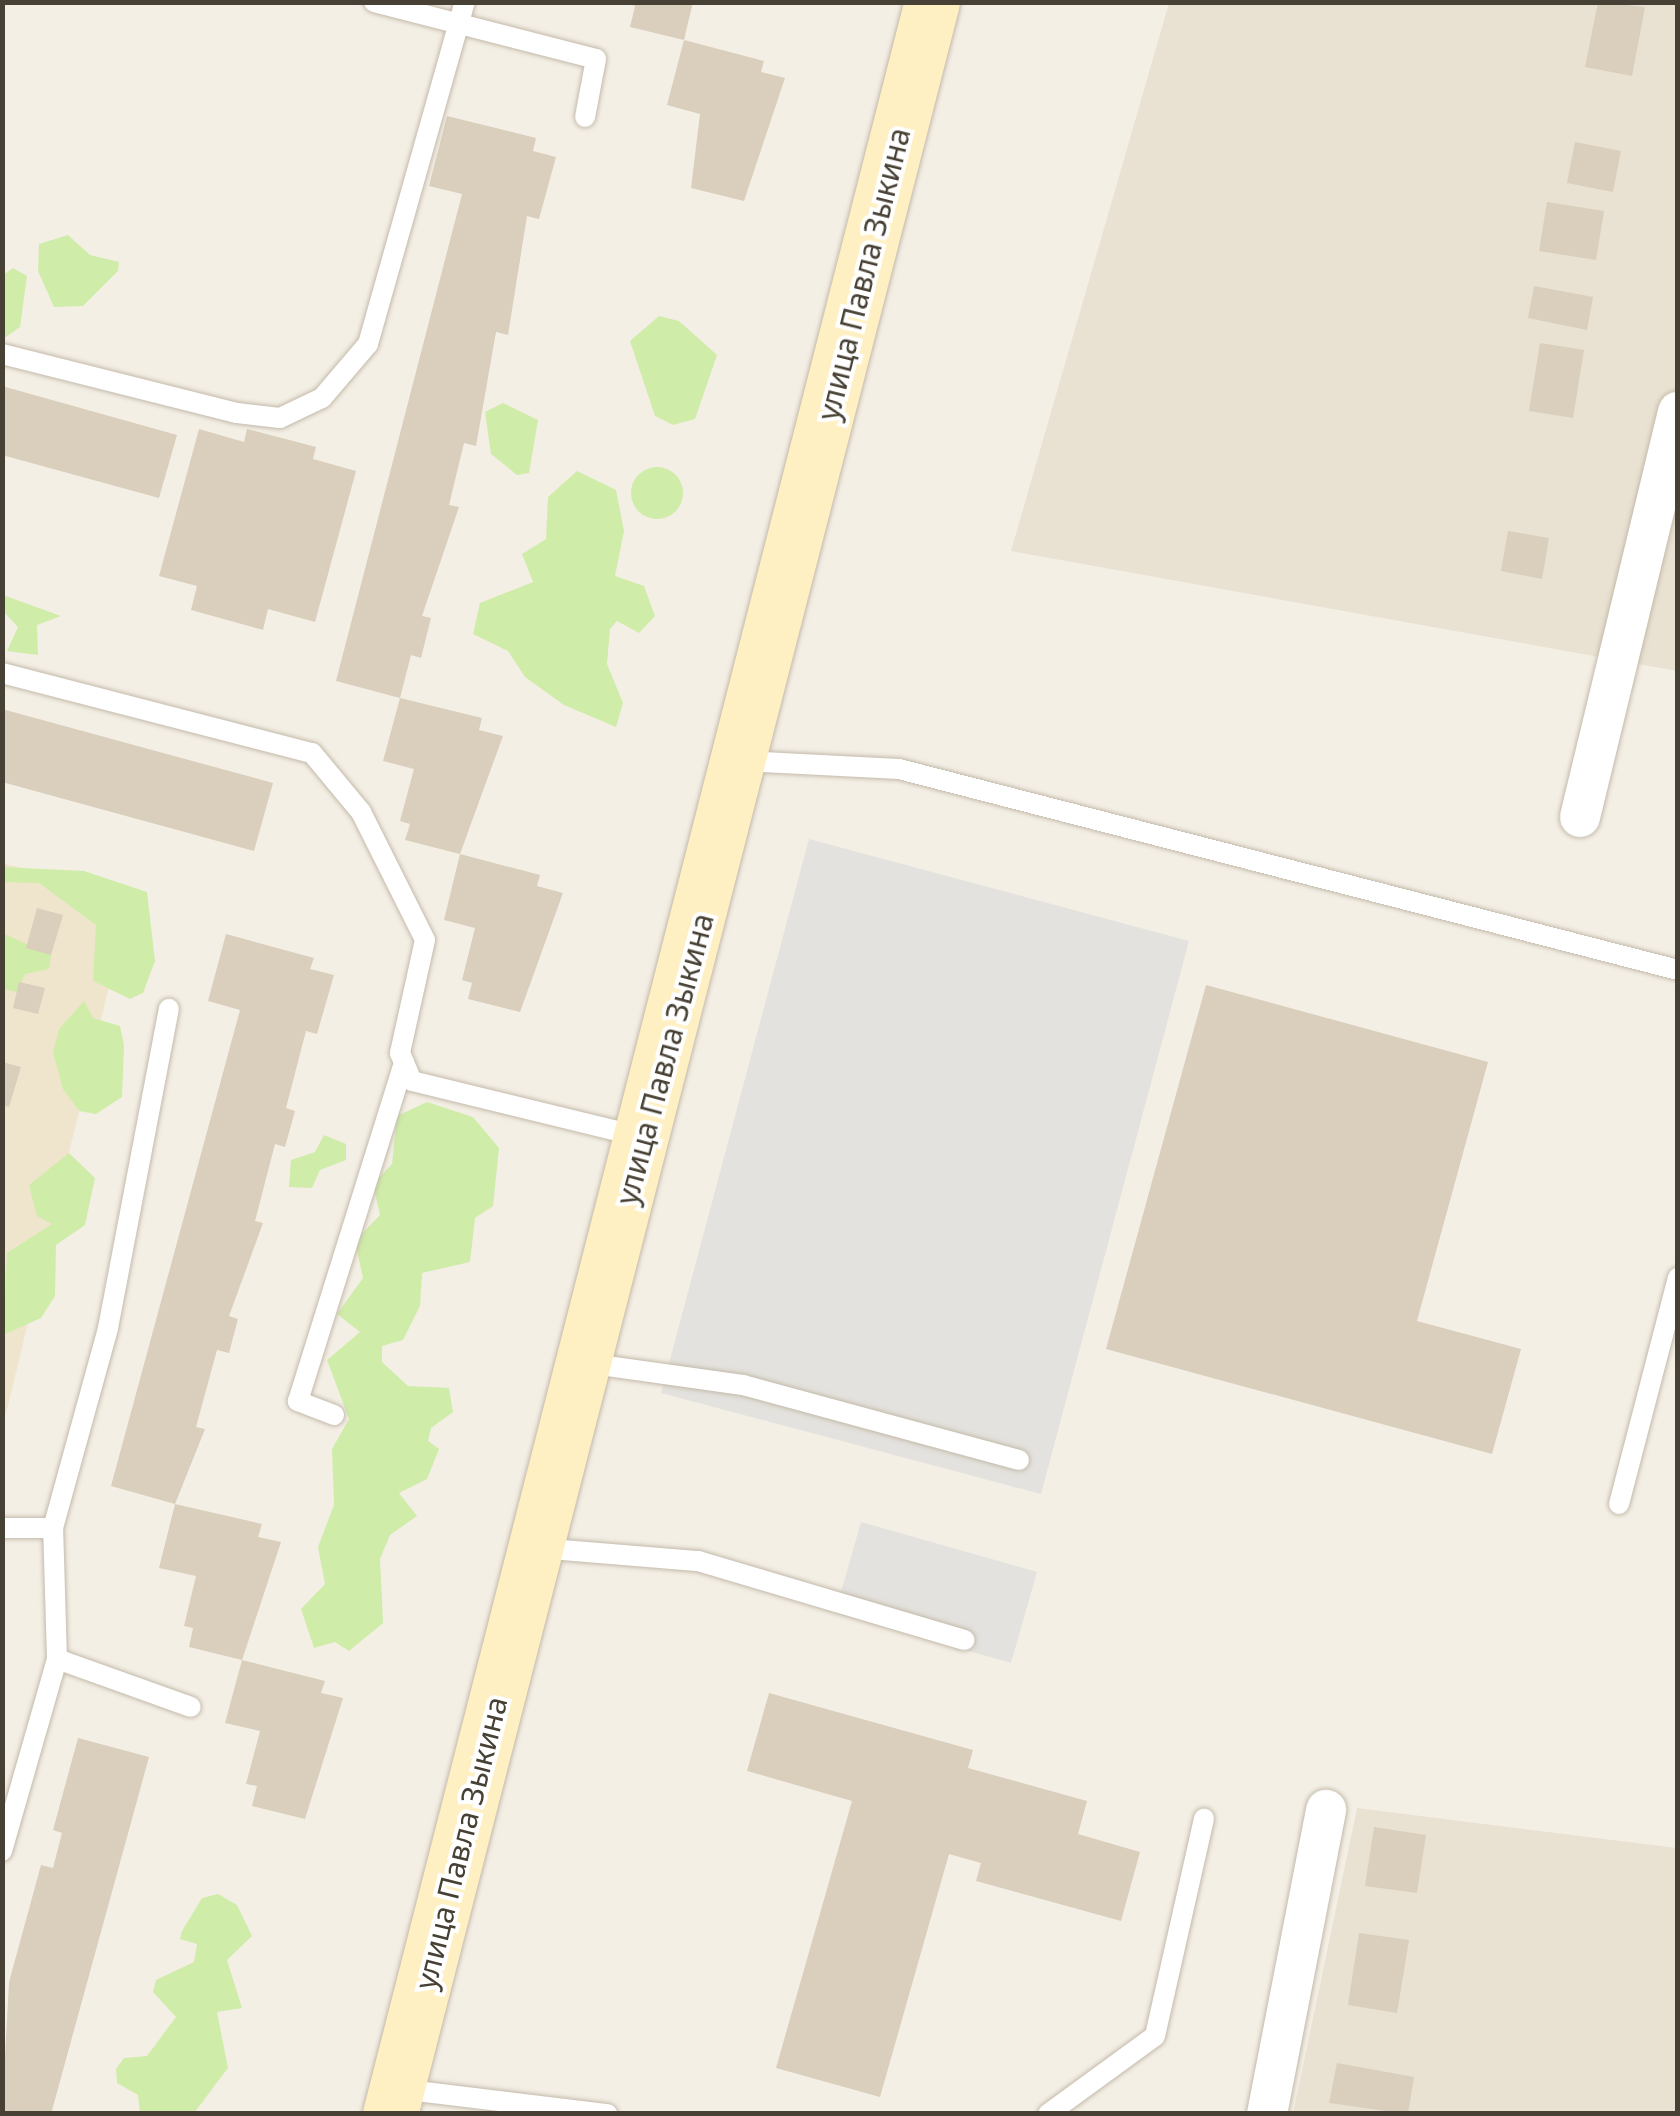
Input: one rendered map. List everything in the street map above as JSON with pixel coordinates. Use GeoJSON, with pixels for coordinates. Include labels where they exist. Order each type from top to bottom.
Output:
{"type":"FeatureCollection","features":[{"type":"Feature","properties":{"kind":"main road","name":"улица Павла Зыкина"},"geometry":{"type":"LineString","coordinates":[[394,2101],[743,761],[932,2]]}},
{"type":"Feature","properties":{"kind":"street"},"geometry":{"type":"LineString","coordinates":[[1580,817],[1668,495],[1678,412]]}},
{"type":"Feature","properties":{"kind":"street"},"geometry":{"type":"LineString","coordinates":[[1266,2114],[1326,1810]]}},
{"type":"Feature","properties":{"kind":"lane"},"geometry":{"type":"LineString","coordinates":[[374,2],[596,59],[585,117]]}},
{"type":"Feature","properties":{"kind":"lane"},"geometry":{"type":"LineString","coordinates":[[2,354],[237,414],[280,418],[322,398],[368,344],[465,2]]}},
{"type":"Feature","properties":{"kind":"lane"},"geometry":{"type":"LineString","coordinates":[[2,674],[312,753],[361,812],[425,940],[404,1062],[298,1401],[334,1415]]}},
{"type":"Feature","properties":{"kind":"lane"},"geometry":{"type":"LineString","coordinates":[[743,761],[900,769],[1678,970]]}},
{"type":"Feature","properties":{"kind":"lane"},"geometry":{"type":"LineString","coordinates":[[2,1850],[57,1658],[53,1528],[108,1328],[170,1009]]}},
{"type":"Feature","properties":{"kind":"lane"},"geometry":{"type":"LineString","coordinates":[[404,1062],[412,1081],[645,1138]]}},
{"type":"Feature","properties":{"kind":"lane"},"geometry":{"type":"LineString","coordinates":[[1618,1504],[1678,1278]]}},
{"type":"Feature","properties":{"kind":"lane"},"geometry":{"type":"LineString","coordinates":[[586,1363],[743,1386],[1020,1460]]}},
{"type":"Feature","properties":{"kind":"lane"},"geometry":{"type":"LineString","coordinates":[[2,1528],[53,1528]]}},
{"type":"Feature","properties":{"kind":"lane"},"geometry":{"type":"LineString","coordinates":[[537,1548],[698,1560],[965,1640]]}},
{"type":"Feature","properties":{"kind":"lane"},"geometry":{"type":"LineString","coordinates":[[57,1658],[190,1707]]}},
{"type":"Feature","properties":{"kind":"lane"},"geometry":{"type":"LineString","coordinates":[[1048,2114],[1155,2036],[1204,1818]]}},
{"type":"Feature","properties":{"kind":"lane"},"geometry":{"type":"LineString","coordinates":[[394,2101],[608,2114]]}},
{"type":"Feature","properties":{"kind":"shaded area"},"geometry":{"type":"Polygon","coordinates":[[[1169,3],[1677,3],[1677,671],[1011,551],[1169,3]]]}},
{"type":"Feature","properties":{"kind":"shaded area"},"geometry":{"type":"Polygon","coordinates":[[[809,839],[1189,941],[1041,1494],[661,1393],[809,839]]]}},
{"type":"Feature","properties":{"kind":"shaded area"},"geometry":{"type":"Polygon","coordinates":[[[2,863],[131,896],[6,1414],[2,1413],[2,863]]]}},
{"type":"Feature","properties":{"kind":"shaded area"},"geometry":{"type":"Polygon","coordinates":[[[861,1522],[1037,1572],[1011,1663],[835,1613],[861,1522]]]}},
{"type":"Feature","properties":{"kind":"shaded area"},"geometry":{"type":"Polygon","coordinates":[[[1357,1808],[1677,1848],[1677,2113],[1293,2114],[1357,1808]]]}},
{"type":"Feature","properties":{"kind":"green space"},"geometry":{"type":"Polygon","coordinates":[[[68,235],[90,255],[119,262],[118,271],[83,306],[54,307],[38,271],[39,244],[68,235]]]}},
{"type":"Feature","properties":{"kind":"green space"},"geometry":{"type":"Polygon","coordinates":[[[13,268],[27,276],[20,327],[3,339],[3,275],[13,268]]]}},
{"type":"Feature","properties":{"kind":"green space"},"geometry":{"type":"Polygon","coordinates":[[[659,316],[679,321],[717,355],[695,419],[673,425],[655,416],[630,341],[659,316]]]}},
{"type":"Feature","properties":{"kind":"green space"},"geometry":{"type":"Polygon","coordinates":[[[503,403],[538,420],[529,473],[517,475],[491,454],[485,412],[503,403]]]}},
{"type":"Feature","properties":{"kind":"green space"},"geometry":{"type":"Polygon","coordinates":[[[657,467],[676,474],[683,493],[676,512],[657,519],[638,512],[631,493],[638,474],[657,467]]]}},
{"type":"Feature","properties":{"kind":"green space"},"geometry":{"type":"Polygon","coordinates":[[[577,471],[616,490],[624,531],[615,576],[644,586],[655,616],[639,633],[617,621],[610,629],[607,664],[623,703],[616,727],[564,705],[525,677],[508,651],[473,634],[480,603],[533,582],[522,554],[546,539],[548,497],[577,471]]]}},
{"type":"Feature","properties":{"kind":"green space"},"geometry":{"type":"Polygon","coordinates":[[[3,595],[61,616],[37,625],[38,655],[7,651],[18,627],[3,611],[3,595]]]}},
{"type":"Feature","properties":{"kind":"green space"},"geometry":{"type":"Polygon","coordinates":[[[3,867],[84,871],[147,892],[155,961],[143,993],[130,999],[93,981],[96,925],[39,883],[3,882],[3,867]]]}},
{"type":"Feature","properties":{"kind":"green space"},"geometry":{"type":"Polygon","coordinates":[[[2,933],[51,955],[49,969],[25,974],[17,992],[3,989],[2,933]]]}},
{"type":"Feature","properties":{"kind":"green space"},"geometry":{"type":"Polygon","coordinates":[[[84,1001],[93,1018],[120,1026],[124,1045],[122,1097],[96,1114],[79,1111],[63,1089],[53,1053],[59,1029],[84,1001]]]}},
{"type":"Feature","properties":{"kind":"green space"},"geometry":{"type":"Polygon","coordinates":[[[427,1102],[473,1117],[499,1148],[493,1206],[475,1218],[470,1262],[422,1273],[420,1306],[403,1340],[382,1346],[382,1362],[408,1386],[449,1388],[453,1412],[431,1428],[428,1441],[439,1449],[427,1479],[399,1493],[417,1516],[390,1535],[380,1559],[383,1623],[349,1651],[335,1642],[314,1648],[301,1609],[325,1584],[318,1547],[334,1505],[332,1449],[349,1419],[327,1360],[360,1332],[337,1314],[363,1278],[355,1241],[380,1215],[373,1184],[392,1164],[397,1116],[427,1102]]]}},
{"type":"Feature","properties":{"kind":"green space"},"geometry":{"type":"Polygon","coordinates":[[[324,1135],[346,1144],[346,1160],[320,1170],[312,1188],[289,1187],[291,1160],[315,1152],[324,1135]]]}},
{"type":"Feature","properties":{"kind":"green space"},"geometry":{"type":"Polygon","coordinates":[[[69,1153],[95,1178],[85,1225],[56,1245],[55,1296],[41,1318],[3,1335],[7,1253],[52,1224],[37,1216],[29,1185],[69,1153]]]}},
{"type":"Feature","properties":{"kind":"green space"},"geometry":{"type":"Polygon","coordinates":[[[218,1894],[237,1905],[252,1936],[227,1960],[242,2008],[217,2012],[228,2068],[194,2113],[140,2113],[138,2095],[117,2083],[116,2069],[124,2058],[147,2056],[176,2017],[153,1992],[156,1980],[194,1962],[197,1944],[180,1939],[182,1931],[202,1898],[218,1894]]]}},
{"type":"Feature","properties":{"kind":"building"},"geometry":{"type":"Polygon","coordinates":[[[626,2],[693,2],[684,40],[630,27],[635,6],[626,2]]]}},
{"type":"Feature","properties":{"kind":"building"},"geometry":{"type":"Polygon","coordinates":[[[1598,2],[1645,7],[1632,76],[1585,67],[1598,2]]]}},
{"type":"Feature","properties":{"kind":"building"},"geometry":{"type":"Polygon","coordinates":[[[684,40],[764,61],[761,72],[785,78],[744,201],[691,188],[700,114],[667,105],[684,40]]]}},
{"type":"Feature","properties":{"kind":"building"},"geometry":{"type":"Polygon","coordinates":[[[447,116],[536,138],[533,151],[556,157],[539,219],[527,216],[508,335],[496,332],[476,446],[464,443],[449,505],[459,507],[422,616],[431,618],[421,658],[411,655],[400,698],[336,681],[462,194],[429,186],[447,116]]]}},
{"type":"Feature","properties":{"kind":"building"},"geometry":{"type":"Polygon","coordinates":[[[1575,142],[1621,151],[1613,192],[1567,183],[1575,142]]]}},
{"type":"Feature","properties":{"kind":"building"},"geometry":{"type":"Polygon","coordinates":[[[1547,202],[1604,211],[1596,260],[1539,251],[1547,202]]]}},
{"type":"Feature","properties":{"kind":"building"},"geometry":{"type":"Polygon","coordinates":[[[1534,286],[1593,297],[1587,330],[1528,318],[1534,286]]]}},
{"type":"Feature","properties":{"kind":"building"},"geometry":{"type":"Polygon","coordinates":[[[1540,343],[1584,350],[1573,418],[1529,411],[1540,343]]]}},
{"type":"Feature","properties":{"kind":"building"},"geometry":{"type":"Polygon","coordinates":[[[2,386],[177,435],[159,498],[2,455],[2,386]]]}},
{"type":"Feature","properties":{"kind":"building"},"geometry":{"type":"Polygon","coordinates":[[[199,429],[244,442],[247,429],[316,447],[313,459],[356,471],[315,622],[268,609],[263,630],[191,610],[197,586],[159,576],[199,429]]]}},
{"type":"Feature","properties":{"kind":"building"},"geometry":{"type":"Polygon","coordinates":[[[1508,531],[1549,538],[1542,579],[1501,571],[1508,531]]]}},
{"type":"Feature","properties":{"kind":"building"},"geometry":{"type":"Polygon","coordinates":[[[400,698],[482,718],[479,730],[503,736],[460,854],[405,840],[410,824],[400,821],[414,769],[383,761],[400,698]]]}},
{"type":"Feature","properties":{"kind":"building"},"geometry":{"type":"Polygon","coordinates":[[[2,709],[273,783],[254,851],[2,782],[2,709]]]}},
{"type":"Feature","properties":{"kind":"building"},"geometry":{"type":"Polygon","coordinates":[[[460,854],[540,875],[537,886],[563,893],[520,1012],[468,999],[472,983],[462,980],[475,928],[444,920],[460,854]]]}},
{"type":"Feature","properties":{"kind":"building"},"geometry":{"type":"Polygon","coordinates":[[[37,908],[63,915],[51,955],[26,948],[37,908]]]}},
{"type":"Feature","properties":{"kind":"building"},"geometry":{"type":"Polygon","coordinates":[[[226,934],[314,958],[310,969],[334,975],[317,1034],[306,1031],[286,1108],[295,1111],[285,1147],[275,1144],[255,1221],[263,1223],[229,1316],[238,1319],[229,1353],[217,1350],[196,1427],[205,1429],[175,1504],[111,1486],[240,1010],[208,1001],[226,934]]]}},
{"type":"Feature","properties":{"kind":"building"},"geometry":{"type":"Polygon","coordinates":[[[19,982],[45,988],[38,1014],[13,1008],[19,982]]]}},
{"type":"Feature","properties":{"kind":"building"},"geometry":{"type":"Polygon","coordinates":[[[1206,985],[1488,1062],[1417,1321],[1521,1349],[1492,1454],[1106,1349],[1206,985]]]}},
{"type":"Feature","properties":{"kind":"building"},"geometry":{"type":"Polygon","coordinates":[[[2,1062],[21,1067],[9,1107],[2,1105],[2,1062]]]}},
{"type":"Feature","properties":{"kind":"building"},"geometry":{"type":"Polygon","coordinates":[[[175,1504],[262,1524],[258,1537],[281,1542],[242,1660],[189,1647],[193,1628],[184,1626],[196,1576],[159,1568],[175,1504]]]}},
{"type":"Feature","properties":{"kind":"building"},"geometry":{"type":"Polygon","coordinates":[[[242,1660],[325,1681],[321,1693],[343,1698],[305,1819],[252,1806],[257,1786],[246,1784],[260,1731],[225,1723],[242,1660]]]}},
{"type":"Feature","properties":{"kind":"building"},"geometry":{"type":"Polygon","coordinates":[[[769,1693],[973,1750],[968,1768],[1087,1801],[1078,1834],[1140,1852],[1121,1921],[976,1881],[981,1863],[949,1854],[880,2097],[776,2068],[852,1801],[747,1771],[769,1693]]]}},
{"type":"Feature","properties":{"kind":"building"},"geometry":{"type":"Polygon","coordinates":[[[78,1738],[149,1757],[51,2114],[2,2114],[9,1982],[41,1865],[53,1868],[62,1833],[53,1830],[78,1738]]]}},
{"type":"Feature","properties":{"kind":"building"},"geometry":{"type":"Polygon","coordinates":[[[1374,1827],[1426,1835],[1417,1893],[1365,1886],[1374,1827]]]}},
{"type":"Feature","properties":{"kind":"building"},"geometry":{"type":"Polygon","coordinates":[[[1359,1933],[1409,1940],[1397,2013],[1348,2005],[1359,1933]]]}},
{"type":"Feature","properties":{"kind":"building"},"geometry":{"type":"Polygon","coordinates":[[[1337,2063],[1414,2077],[1408,2114],[1329,2103],[1337,2063]]]}}]}
